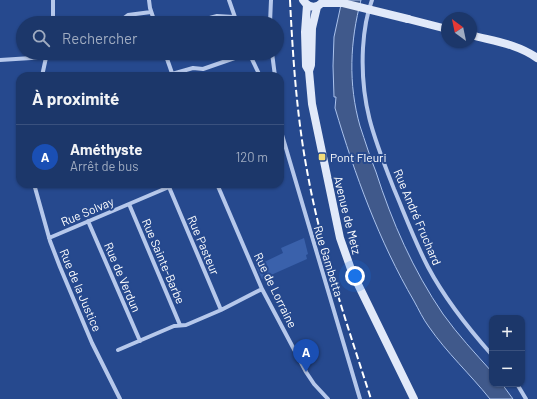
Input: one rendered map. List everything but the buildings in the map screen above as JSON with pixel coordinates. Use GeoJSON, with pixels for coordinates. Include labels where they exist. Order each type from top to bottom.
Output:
{"type":"FeatureCollection","features":[{"type":"Feature","properties":{"kind":"main road"},"geometry":{"type":"LineString","coordinates":[[305,2],[340,2],[441,27]]}},
{"type":"Feature","properties":{"kind":"main road","name":"Avenue de Metz"},"geometry":{"type":"LineString","coordinates":[[305,2],[305,57],[306,66],[309,71]]}},
{"type":"Feature","properties":{"kind":"main road","name":"Avenue de Metz"},"geometry":{"type":"LineString","coordinates":[[321,3],[312,28],[311,65],[309,71],[313,111],[343,248],[352,272],[414,399]]}},
{"type":"Feature","properties":{"kind":"main road"},"geometry":{"type":"LineString","coordinates":[[477,37],[525,50],[537,58]]}},
{"type":"Feature","properties":{"kind":"street"},"geometry":{"type":"LineString","coordinates":[[53,0],[53,16]]}},
{"type":"Feature","properties":{"kind":"street"},"geometry":{"type":"LineString","coordinates":[[149,0],[152,16]]}},
{"type":"Feature","properties":{"kind":"street"},"geometry":{"type":"LineString","coordinates":[[228,0],[234,16]]}},
{"type":"Feature","properties":{"kind":"street"},"geometry":{"type":"LineString","coordinates":[[270,16],[271,0]]}},
{"type":"Feature","properties":{"kind":"street","name":"Rue André Fruchard"},"geometry":{"type":"LineString","coordinates":[[372,0],[365,29],[362,80],[366,107],[378,147],[413,235],[428,268],[460,316],[489,351]]}},
{"type":"Feature","properties":{"kind":"street"},"geometry":{"type":"LineString","coordinates":[[127,16],[151,12]]}},
{"type":"Feature","properties":{"kind":"street"},"geometry":{"type":"LineString","coordinates":[[0,60],[16,58]]}},
{"type":"Feature","properties":{"kind":"street"},"geometry":{"type":"LineString","coordinates":[[43,72],[46,60]]}},
{"type":"Feature","properties":{"kind":"street"},"geometry":{"type":"LineString","coordinates":[[168,60],[172,72]]}},
{"type":"Feature","properties":{"kind":"street"},"geometry":{"type":"LineString","coordinates":[[182,72],[193,68],[203,69],[229,60]]}},
{"type":"Feature","properties":{"kind":"street"},"geometry":{"type":"LineString","coordinates":[[252,60],[258,72]]}},
{"type":"Feature","properties":{"kind":"street"},"geometry":{"type":"LineString","coordinates":[[273,60],[274,72]]}},
{"type":"Feature","properties":{"kind":"street","name":"Rue Gambetta"},"geometry":{"type":"LineString","coordinates":[[284,142],[360,399]]}},
{"type":"Feature","properties":{"kind":"street","name":"Rue de la Justice"},"geometry":{"type":"LineString","coordinates":[[35,188],[49,238],[62,274],[92,342],[120,399]]}},
{"type":"Feature","properties":{"kind":"street","name":"Rue Solvay"},"geometry":{"type":"LineString","coordinates":[[49,238],[167,188]]}},
{"type":"Feature","properties":{"kind":"street","name":"Rue Pasteur"},"geometry":{"type":"LineString","coordinates":[[169,188],[221,310]]}},
{"type":"Feature","properties":{"kind":"street","name":"Rue de Lorraine"},"geometry":{"type":"LineString","coordinates":[[219,188],[262,289],[306,372],[314,384],[328,399]]}},
{"type":"Feature","properties":{"kind":"street","name":"Rue Sainte-Barbe"},"geometry":{"type":"LineString","coordinates":[[129,204],[180,325]]}},
{"type":"Feature","properties":{"kind":"street","name":"Rue de Verdun"},"geometry":{"type":"LineString","coordinates":[[88,221],[140,341]]}},
{"type":"Feature","properties":{"kind":"street"},"geometry":{"type":"LineString","coordinates":[[118,350],[180,325],[186,325],[221,310],[262,289]]}},
{"type":"Feature","properties":{"kind":"street"},"geometry":{"type":"LineString","coordinates":[[519,387],[526,399]]}},
{"type":"Feature","properties":{"kind":"shaded area"},"geometry":{"type":"Polygon","coordinates":[[[342,0],[361,0],[357,15],[353,47],[352,78],[356,110],[360,126],[382,191],[404,245],[432,297],[461,337],[489,369],[489,387],[504,387],[513,399],[490,399],[436,337],[425,321],[401,278],[369,207],[335,108],[336,97],[334,97],[333,66],[334,37],[342,0]]]}},
{"type":"Feature","properties":{"kind":"shaded area"},"geometry":{"type":"Polygon","coordinates":[[[304,238],[308,254],[306,255],[307,259],[262,279],[256,266],[283,253],[281,248],[304,238]]]}},
{"type":"Feature","properties":{"kind":"railway"},"geometry":{"type":"LineString","coordinates":[[290,0],[294,68],[309,181],[321,236],[371,399]]}},
{"type":"Feature","properties":{"kind":"place","name":"Pont Fleuri"},"geometry":{"type":"Point","coordinates":[322,157]}},
{"type":"Feature","properties":{"kind":"place","name":"Améthyste"},"geometry":{"type":"Point","coordinates":[306,372]}}]}
